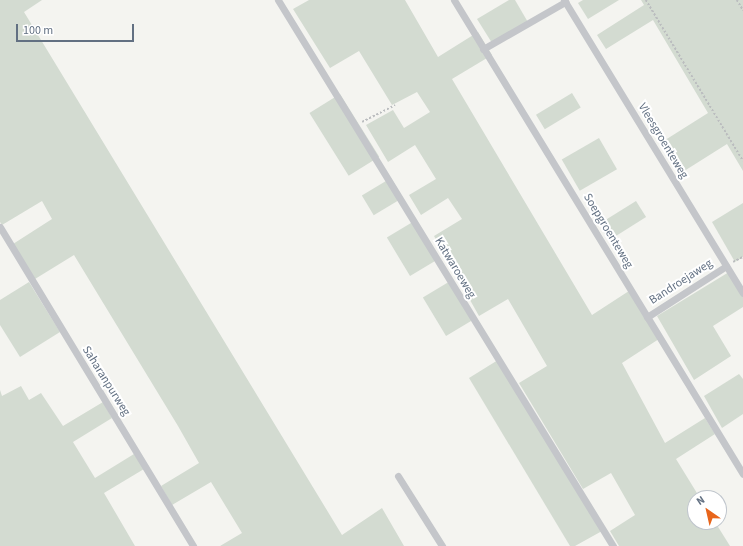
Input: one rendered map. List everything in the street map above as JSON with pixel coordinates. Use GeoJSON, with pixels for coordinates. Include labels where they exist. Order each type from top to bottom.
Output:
{"type":"FeatureCollection","features":[{"type":"Feature","properties":{"kind":"street","name":"Katwaroeweg"},"geometry":{"type":"LineString","coordinates":[[278,0],[357,125],[613,546]]}},
{"type":"Feature","properties":{"kind":"street","name":"Soepgroenteweg"},"geometry":{"type":"LineString","coordinates":[[454,0],[743,474]]}},
{"type":"Feature","properties":{"kind":"street"},"geometry":{"type":"LineString","coordinates":[[483,49],[564,1]]}},
{"type":"Feature","properties":{"kind":"street","name":"Vleesgroenteweg"},"geometry":{"type":"LineString","coordinates":[[564,1],[743,293]]}},
{"type":"Feature","properties":{"kind":"street","name":"Saharanpurweg"},"geometry":{"type":"LineString","coordinates":[[0,227],[194,546]]}},
{"type":"Feature","properties":{"kind":"street","name":"Bandroejaweg"},"geometry":{"type":"LineString","coordinates":[[647,317],[726,266]]}},
{"type":"Feature","properties":{"kind":"street"},"geometry":{"type":"LineString","coordinates":[[398,476],[442,546]]}},
{"type":"Feature","properties":{"kind":"path"},"geometry":{"type":"LineString","coordinates":[[646,0],[743,161]]}},
{"type":"Feature","properties":{"kind":"path"},"geometry":{"type":"LineString","coordinates":[[737,0],[743,10]]}},
{"type":"Feature","properties":{"kind":"path"},"geometry":{"type":"LineString","coordinates":[[357,125],[395,106]]}},
{"type":"Feature","properties":{"kind":"path"},"geometry":{"type":"LineString","coordinates":[[726,266],[743,256]]}},
{"type":"Feature","properties":{"kind":"shaded area"},"geometry":{"type":"Polygon","coordinates":[[[0,0],[42,0],[24,12],[342,535],[382,508],[404,546],[220,546],[242,533],[211,482],[172,505],[161,486],[199,463],[74,255],[35,279],[13,244],[52,219],[42,201],[2,225],[0,222],[0,0]]]}},
{"type":"Feature","properties":{"kind":"shaded area"},"geometry":{"type":"Polygon","coordinates":[[[309,0],[405,0],[438,57],[478,32],[492,55],[452,79],[592,315],[632,289],[662,337],[622,363],[665,443],[705,418],[715,434],[676,459],[695,490],[687,490],[687,530],[720,530],[730,546],[619,546],[610,531],[635,515],[611,473],[583,489],[519,383],[547,366],[508,299],[479,316],[434,236],[462,219],[448,198],[421,215],[409,195],[436,179],[415,145],[388,162],[366,125],[393,110],[404,128],[430,112],[417,92],[392,105],[359,51],[330,68],[293,9],[309,0]]]}},
{"type":"Feature","properties":{"kind":"shaded area"},"geometry":{"type":"Polygon","coordinates":[[[509,0],[515,0],[529,24],[492,43],[477,19],[509,0]]]}},
{"type":"Feature","properties":{"kind":"shaded area"},"geometry":{"type":"Polygon","coordinates":[[[583,0],[619,0],[588,19],[578,3],[583,0]]]}},
{"type":"Feature","properties":{"kind":"shaded area"},"geometry":{"type":"Polygon","coordinates":[[[641,0],[743,0],[743,171],[727,144],[681,173],[662,142],[708,113],[653,20],[606,49],[597,35],[644,5],[641,0]]]}},
{"type":"Feature","properties":{"kind":"shaded area"},"geometry":{"type":"Polygon","coordinates":[[[572,93],[581,108],[545,129],[536,115],[572,93]]]}},
{"type":"Feature","properties":{"kind":"shaded area"},"geometry":{"type":"Polygon","coordinates":[[[340,94],[379,157],[349,176],[309,113],[340,94]]]}},
{"type":"Feature","properties":{"kind":"shaded area"},"geometry":{"type":"Polygon","coordinates":[[[599,138],[617,169],[580,191],[562,160],[599,138]]]}},
{"type":"Feature","properties":{"kind":"shaded area"},"geometry":{"type":"Polygon","coordinates":[[[391,178],[403,198],[374,215],[362,196],[391,178]]]}},
{"type":"Feature","properties":{"kind":"shaded area"},"geometry":{"type":"Polygon","coordinates":[[[636,201],[646,217],[609,240],[599,224],[636,201]]]}},
{"type":"Feature","properties":{"kind":"shaded area"},"geometry":{"type":"Polygon","coordinates":[[[743,203],[743,257],[735,262],[712,222],[743,203]]]}},
{"type":"Feature","properties":{"kind":"shaded area"},"geometry":{"type":"Polygon","coordinates":[[[416,220],[439,259],[410,276],[387,238],[416,220]]]}},
{"type":"Feature","properties":{"kind":"shaded area"},"geometry":{"type":"Polygon","coordinates":[[[729,272],[743,288],[743,307],[713,326],[731,356],[694,380],[657,316],[729,272]]]}},
{"type":"Feature","properties":{"kind":"shaded area"},"geometry":{"type":"Polygon","coordinates":[[[452,280],[475,319],[446,336],[423,298],[452,280]]]}},
{"type":"Feature","properties":{"kind":"shaded area"},"geometry":{"type":"Polygon","coordinates":[[[29,282],[60,332],[20,357],[0,325],[0,300],[29,282]]]}},
{"type":"Feature","properties":{"kind":"shaded area"},"geometry":{"type":"Polygon","coordinates":[[[498,360],[602,531],[575,546],[570,546],[469,378],[498,360]]]}},
{"type":"Feature","properties":{"kind":"shaded area"},"geometry":{"type":"Polygon","coordinates":[[[739,374],[743,379],[743,414],[722,428],[704,396],[739,374]]]}},
{"type":"Feature","properties":{"kind":"shaded area"},"geometry":{"type":"Polygon","coordinates":[[[21,386],[29,400],[41,393],[63,426],[103,402],[112,418],[73,442],[95,478],[134,454],[144,469],[104,493],[135,546],[0,546],[0,390],[2,396],[21,386]]]}}]}
